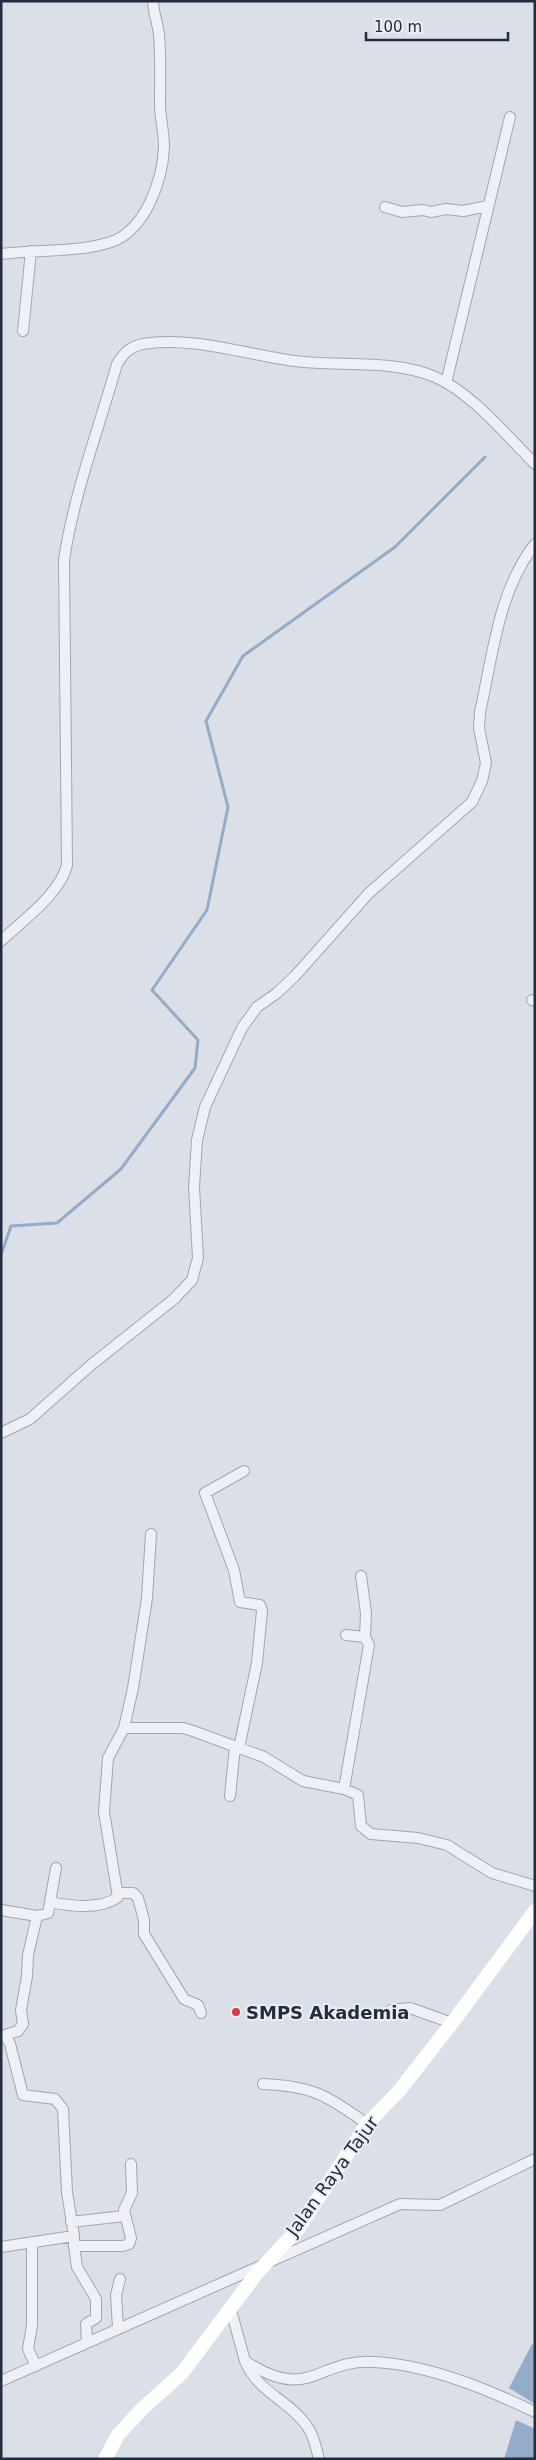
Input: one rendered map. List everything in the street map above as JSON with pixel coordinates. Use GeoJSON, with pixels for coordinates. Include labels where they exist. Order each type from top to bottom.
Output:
{"type":"FeatureCollection","features":[{"type":"Feature","properties":{"kind":"main road","name":"Jalan Raya Tajur"},"geometry":{"type":"LineString","coordinates":[[105,2459],[118,2435],[143,2408],[182,2374],[266,2263],[298,2229],[367,2124],[399,2091],[452,2024],[535,1911]]}},
{"type":"Feature","properties":{"kind":"street"},"geometry":{"type":"LineString","coordinates":[[1,254],[86,247],[111,242],[127,233],[139,220],[148,203],[162,166],[164,145],[160,111],[159,34],[153,1]]}},
{"type":"Feature","properties":{"kind":"street"},"geometry":{"type":"LineString","coordinates":[[446,383],[510,117]]}},
{"type":"Feature","properties":{"kind":"street"},"geometry":{"type":"LineString","coordinates":[[385,207],[402,212],[423,210],[428,212],[449,209],[463,211],[488,206]]}},
{"type":"Feature","properties":{"kind":"street"},"geometry":{"type":"LineString","coordinates":[[22,332],[31,251]]}},
{"type":"Feature","properties":{"kind":"street"},"geometry":{"type":"LineString","coordinates":[[1,941],[55,889],[64,878],[67,865],[64,560],[79,494],[117,364],[124,352],[143,344],[186,342],[304,362],[394,368],[434,376],[456,388],[535,464]]}},
{"type":"Feature","properties":{"kind":"street"},"geometry":{"type":"LineString","coordinates":[[1,1433],[30,1418],[99,1359],[174,1299],[192,1280],[198,1258],[194,1187],[196,1140],[204,1107],[221,1070],[242,1028],[257,1007],[277,993],[294,976],[369,893],[472,802],[482,781],[486,763],[479,728],[480,712],[508,588],[520,563],[535,544]]}},
{"type":"Feature","properties":{"kind":"street"},"geometry":{"type":"LineString","coordinates":[[230,1796],[237,1747],[257,1663],[262,1608],[260,1605],[247,1605],[240,1602],[234,1570],[205,1493],[244,1471]]}},
{"type":"Feature","properties":{"kind":"street"},"geometry":{"type":"LineString","coordinates":[[50,1902],[83,1906],[113,1900],[118,1897],[104,1812],[108,1758],[124,1728],[133,1688],[147,1598],[151,1534]]}},
{"type":"Feature","properties":{"kind":"street"},"geometry":{"type":"LineString","coordinates":[[344,1789],[369,1645],[365,1638],[366,1613],[361,1576]]}},
{"type":"Feature","properties":{"kind":"street"},"geometry":{"type":"LineString","coordinates":[[346,1635],[365,1638]]}},
{"type":"Feature","properties":{"kind":"street"},"geometry":{"type":"LineString","coordinates":[[124,1728],[183,1728],[237,1747],[275,1763],[303,1781],[344,1789],[358,1795],[361,1826],[371,1834],[418,1838],[447,1845],[487,1871],[535,1886]]}},
{"type":"Feature","properties":{"kind":"street"},"geometry":{"type":"LineString","coordinates":[[1,1910],[37,1916],[48,1914],[56,1868]]}},
{"type":"Feature","properties":{"kind":"street"},"geometry":{"type":"LineString","coordinates":[[118,1893],[133,1893],[138,1898],[144,1920],[144,1934],[184,1999],[198,2005],[201,2013]]}},
{"type":"Feature","properties":{"kind":"street"},"geometry":{"type":"LineString","coordinates":[[37,1916],[28,1955],[22,2010],[23,2024],[18,2031],[3,2035],[10,2044],[23,2095],[55,2099],[63,2109],[67,2192],[77,2267],[96,2303],[96,2318],[94,2321],[86,2324],[87,2342]]}},
{"type":"Feature","properties":{"kind":"street"},"geometry":{"type":"LineString","coordinates":[[391,2010],[410,2008],[452,2024]]}},
{"type":"Feature","properties":{"kind":"street"},"geometry":{"type":"LineString","coordinates":[[263,2084],[288,2085],[318,2092],[367,2124]]}},
{"type":"Feature","properties":{"kind":"street"},"geometry":{"type":"LineString","coordinates":[[1,2381],[400,2204],[440,2206],[530,2161],[535,2169]]}},
{"type":"Feature","properties":{"kind":"street"},"geometry":{"type":"LineString","coordinates":[[1,2247],[32,2242],[74,2241],[123,2246],[129,2244],[131,2238],[124,2210],[132,2193],[131,2164]]}},
{"type":"Feature","properties":{"kind":"street"},"geometry":{"type":"LineString","coordinates":[[71,2222],[124,2216]]}},
{"type":"Feature","properties":{"kind":"street"},"geometry":{"type":"LineString","coordinates":[[32,2242],[32,2325],[28,2348],[36,2366]]}},
{"type":"Feature","properties":{"kind":"street"},"geometry":{"type":"LineString","coordinates":[[118,2328],[116,2295],[120,2279]]}},
{"type":"Feature","properties":{"kind":"street"},"geometry":{"type":"LineString","coordinates":[[231,2310],[245,2361],[251,2375],[259,2385],[274,2394],[308,2427],[319,2459]]}},
{"type":"Feature","properties":{"kind":"street"},"geometry":{"type":"LineString","coordinates":[[245,2361],[270,2376],[301,2380],[352,2363],[368,2361],[386,2363],[427,2371],[478,2388],[535,2412]]}},
{"type":"Feature","properties":{"kind":"water"},"geometry":{"type":"Polygon","coordinates":[[[532,2344],[535,2346],[535,2404],[509,2388],[532,2344]]]}},
{"type":"Feature","properties":{"kind":"water"},"geometry":{"type":"Polygon","coordinates":[[[516,2420],[535,2429],[535,2459],[504,2459],[516,2420]]]}},
{"type":"Feature","properties":{"kind":"waterway"},"geometry":{"type":"LineString","coordinates":[[1,1255],[11,1226],[57,1223],[121,1169],[195,1068],[198,1040],[152,990],[207,910],[228,807],[206,721],[243,656],[395,547],[485,457]]}},
{"type":"Feature","properties":{"kind":"place","name":"SMPS Akademia"},"geometry":{"type":"Point","coordinates":[236,2012]}}]}
